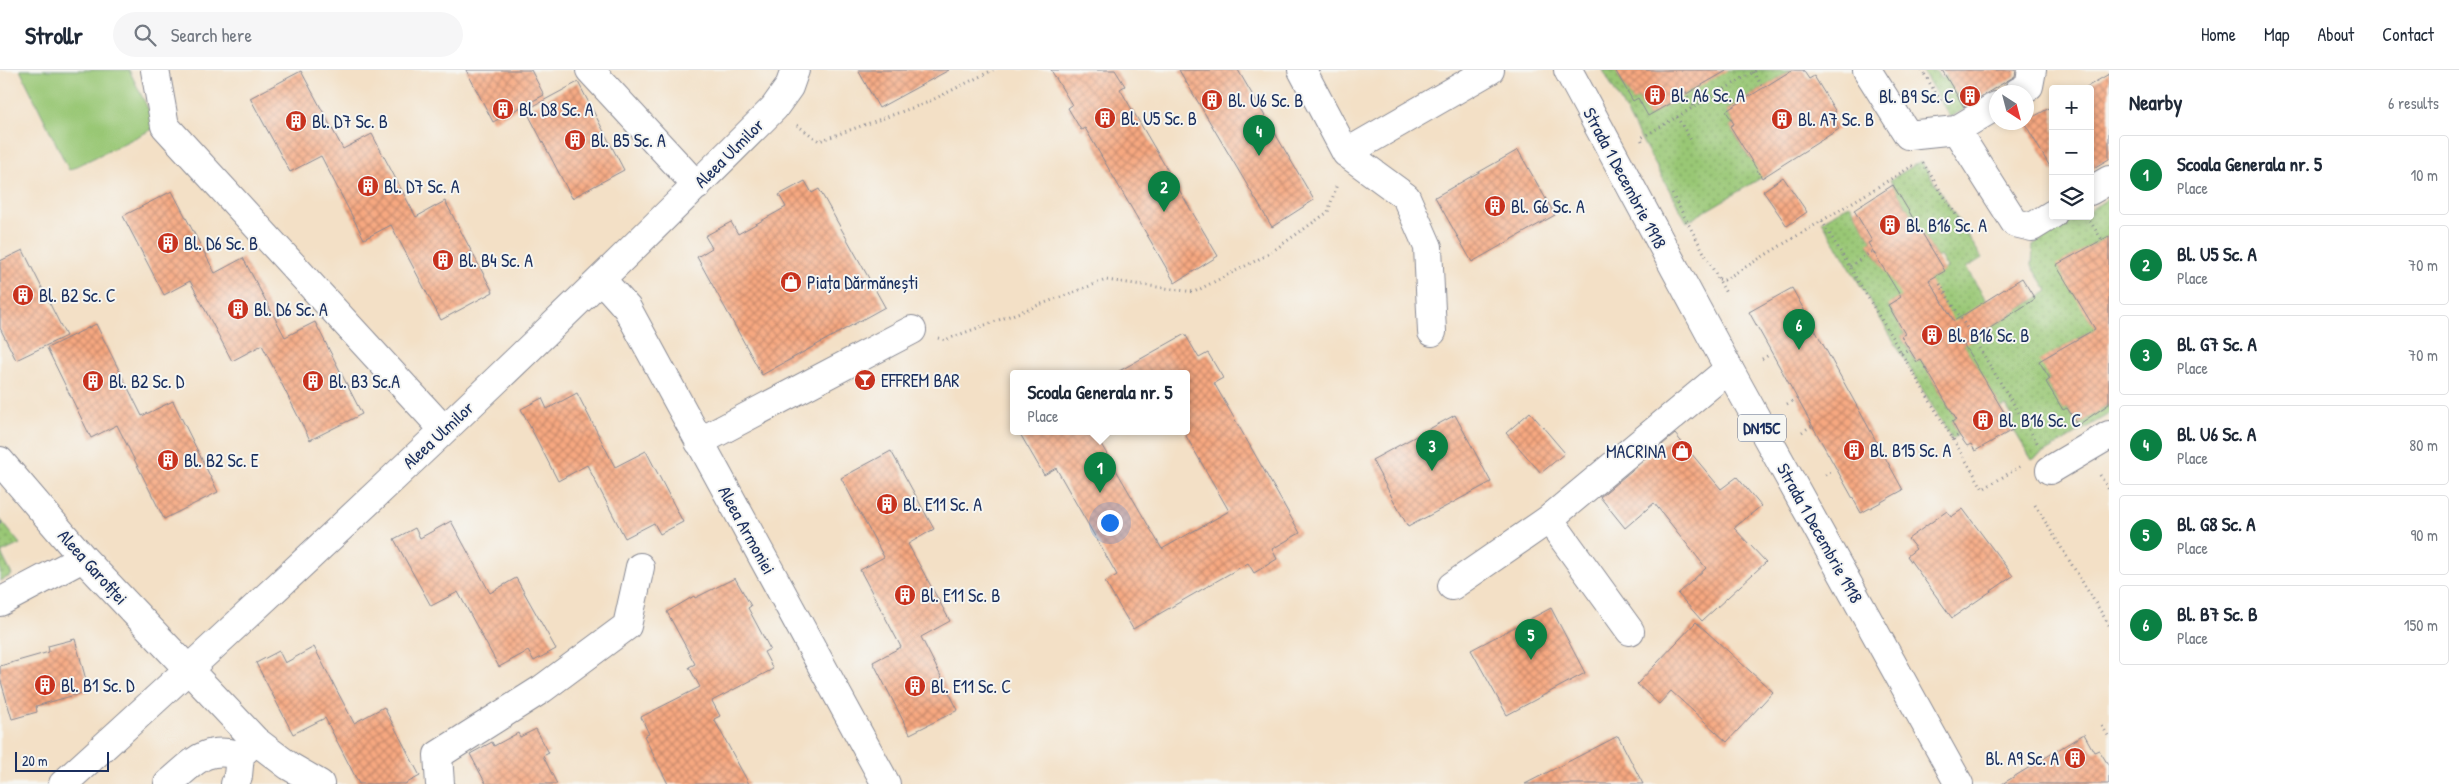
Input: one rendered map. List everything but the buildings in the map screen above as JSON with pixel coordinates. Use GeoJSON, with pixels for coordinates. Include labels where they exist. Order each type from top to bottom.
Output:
{"type":"FeatureCollection","features":[{"type":"Feature","properties":{"kind":"street"},"geometry":{"type":"LineString","coordinates":[[155,70],[165,126],[444,430]]}},
{"type":"Feature","properties":{"kind":"street"},"geometry":{"type":"LineString","coordinates":[[590,70],[697,186]]}},
{"type":"Feature","properties":{"kind":"street","name":"Aleea Ulmilor"},"geometry":{"type":"LineString","coordinates":[[63,784],[188,671],[602,280],[774,108],[788,87],[796,70]]}},
{"type":"Feature","properties":{"kind":"street"},"geometry":{"type":"LineString","coordinates":[[1302,70],[1346,152],[1406,197],[1428,247],[1432,332]]}},
{"type":"Feature","properties":{"kind":"street"},"geometry":{"type":"LineString","coordinates":[[1346,152],[1490,70]]}},
{"type":"Feature","properties":{"kind":"street","name":"Strada 1 Decembrie 1918"},"geometry":{"type":"LineString","coordinates":[[1568,70],[1729,369],[1959,784]]}},
{"type":"Feature","properties":{"kind":"street"},"geometry":{"type":"LineString","coordinates":[[1867,70],[1908,135],[1951,119],[1989,108]]}},
{"type":"Feature","properties":{"kind":"street"},"geometry":{"type":"LineString","coordinates":[[2029,85],[2032,70]]}},
{"type":"Feature","properties":{"kind":"street"},"geometry":{"type":"LineString","coordinates":[[1951,119],[2015,223],[2032,227],[2049,216]]}},
{"type":"Feature","properties":{"kind":"street"},"geometry":{"type":"LineString","coordinates":[[2094,189],[2109,180]]}},
{"type":"Feature","properties":{"kind":"street","name":"Aleea Armoniei"},"geometry":{"type":"LineString","coordinates":[[602,280],[627,308],[886,784]]}},
{"type":"Feature","properties":{"kind":"street"},"geometry":{"type":"LineString","coordinates":[[699,442],[912,330]]}},
{"type":"Feature","properties":{"kind":"street"},"geometry":{"type":"LineString","coordinates":[[1452,586],[1549,518],[1729,369]]}},
{"type":"Feature","properties":{"kind":"street"},"geometry":{"type":"LineString","coordinates":[[2047,462],[2109,435]]}},
{"type":"Feature","properties":{"kind":"street","name":"Aleea Garofiței"},"geometry":{"type":"LineString","coordinates":[[0,461],[83,558],[188,671],[248,748],[289,766],[320,784]]}},
{"type":"Feature","properties":{"kind":"street"},"geometry":{"type":"LineString","coordinates":[[1549,518],[1630,632]]}},
{"type":"Feature","properties":{"kind":"street"},"geometry":{"type":"LineString","coordinates":[[0,602],[83,558]]}},
{"type":"Feature","properties":{"kind":"street"},"geometry":{"type":"LineString","coordinates":[[440,784],[438,755],[542,689],[628,626],[640,567]]}},
{"type":"Feature","properties":{"kind":"street"},"geometry":{"type":"LineString","coordinates":[[168,784],[205,754],[248,748],[235,784]]}},
{"type":"Feature","properties":{"kind":"path"},"geometry":{"type":"LineString","coordinates":[[774,108],[819,141],[926,103],[993,70]]}},
{"type":"Feature","properties":{"kind":"path"},"geometry":{"type":"LineString","coordinates":[[1922,70],[1951,119]]}},
{"type":"Feature","properties":{"kind":"path"},"geometry":{"type":"LineString","coordinates":[[1646,147],[1641,138],[1755,71],[1764,89]]}},
{"type":"Feature","properties":{"kind":"path"},"geometry":{"type":"LineString","coordinates":[[1685,92],[1694,107]]}},
{"type":"Feature","properties":{"kind":"path"},"geometry":{"type":"LineString","coordinates":[[1677,117],[1692,142]]}},
{"type":"Feature","properties":{"kind":"path"},"geometry":{"type":"LineString","coordinates":[[912,330],[946,340],[1106,280],[1194,292],[1267,255],[1328,212],[1346,152]]}},
{"type":"Feature","properties":{"kind":"path"},"geometry":{"type":"LineString","coordinates":[[1719,279],[1724,280],[1921,161],[1970,237]]}},
{"type":"Feature","properties":{"kind":"path"},"geometry":{"type":"LineString","coordinates":[[1669,189],[1726,293]]}},
{"type":"Feature","properties":{"kind":"path"},"geometry":{"type":"LineString","coordinates":[[2090,220],[2102,240]]}},
{"type":"Feature","properties":{"kind":"path"},"geometry":{"type":"LineString","coordinates":[[1822,221],[1983,489]]}},
{"type":"Feature","properties":{"kind":"path"},"geometry":{"type":"LineString","coordinates":[[1850,266],[1873,251]]}},
{"type":"Feature","properties":{"kind":"path"},"geometry":{"type":"LineString","coordinates":[[1940,284],[2047,462]]}},
{"type":"Feature","properties":{"kind":"path"},"geometry":{"type":"LineString","coordinates":[[1901,354],[1909,349]]}},
{"type":"Feature","properties":{"kind":"path"},"geometry":{"type":"LineString","coordinates":[[1762,359],[1769,355]]}},
{"type":"Feature","properties":{"kind":"path"},"geometry":{"type":"LineString","coordinates":[[1787,404],[1798,398]]}},
{"type":"Feature","properties":{"kind":"path"},"geometry":{"type":"LineString","coordinates":[[1802,432],[1813,426]]}},
{"type":"Feature","properties":{"kind":"path"},"geometry":{"type":"LineString","coordinates":[[1952,439],[1960,435]]}},
{"type":"Feature","properties":{"kind":"path"},"geometry":{"type":"LineString","coordinates":[[2095,467],[2109,490]]}},
{"type":"Feature","properties":{"kind":"path"},"geometry":{"type":"LineString","coordinates":[[1825,475],[1833,471]]}},
{"type":"Feature","properties":{"kind":"path"},"geometry":{"type":"LineString","coordinates":[[2035,505],[2109,625]]}},
{"type":"Feature","properties":{"kind":"path"},"geometry":{"type":"LineString","coordinates":[[2102,726],[2109,737]]}},
{"type":"Feature","properties":{"kind":"green space"},"geometry":{"type":"Polygon","coordinates":[[[20,70],[129,70],[157,127],[69,170],[20,70]]]}},
{"type":"Feature","properties":{"kind":"green space"},"geometry":{"type":"Polygon","coordinates":[[[1603,70],[1615,70],[1633,101],[1638,98],[1649,116],[1721,70],[1792,70],[1726,111],[1734,124],[1730,126],[1750,159],[1766,175],[1687,222],[1603,70]]]}},
{"type":"Feature","properties":{"kind":"green space"},"geometry":{"type":"Polygon","coordinates":[[[1922,70],[1935,70],[1941,79],[1946,76],[1965,109],[1950,117],[1922,70]]]}},
{"type":"Feature","properties":{"kind":"green space"},"geometry":{"type":"Polygon","coordinates":[[[1921,161],[1982,258],[1966,268],[2000,322],[2048,291],[2032,266],[2033,245],[2074,220],[2094,220],[2094,207],[2109,198],[2109,236],[2061,263],[2099,326],[2040,361],[2050,379],[2046,382],[2063,410],[2067,408],[2078,425],[2109,404],[2109,414],[2032,460],[2009,422],[2014,419],[2006,406],[2001,408],[1959,337],[1963,334],[1926,282],[1947,268],[1940,256],[1937,258],[1890,180],[1921,161]]]}},
{"type":"Feature","properties":{"kind":"green space"},"geometry":{"type":"Polygon","coordinates":[[[1850,204],[1872,241],[1868,244],[1905,295],[1888,305],[1905,334],[1901,336],[1916,362],[1921,360],[1956,419],[1952,422],[1959,435],[1952,439],[1822,221],[1850,204]]]}},
{"type":"Feature","properties":{"kind":"green space"},"geometry":{"type":"Polygon","coordinates":[[[0,519],[20,544],[1,553],[12,575],[0,581],[0,519]]]}},
{"type":"Feature","properties":{"kind":"place","name":"Bl. A6 Sc. A"},"geometry":{"type":"Point","coordinates":[1655,95]}},
{"type":"Feature","properties":{"kind":"place","name":"Bl. B9 Sc. C"},"geometry":{"type":"Point","coordinates":[1970,96]}},
{"type":"Feature","properties":{"kind":"place","name":"Bl. U6 Sc. B"},"geometry":{"type":"Point","coordinates":[1212,100]}},
{"type":"Feature","properties":{"kind":"place","name":"Bl. D8 Sc. A"},"geometry":{"type":"Point","coordinates":[503,109]}},
{"type":"Feature","properties":{"kind":"place","name":"Bl. U5 Sc. B"},"geometry":{"type":"Point","coordinates":[1105,118]}},
{"type":"Feature","properties":{"kind":"place","name":"Bl. A7 Sc. B"},"geometry":{"type":"Point","coordinates":[1782,119]}},
{"type":"Feature","properties":{"kind":"place","name":"Bl. D7 Sc. B"},"geometry":{"type":"Point","coordinates":[296,121]}},
{"type":"Feature","properties":{"kind":"place","name":"Bl. B5 Sc. A"},"geometry":{"type":"Point","coordinates":[575,140]}},
{"type":"Feature","properties":{"kind":"place","name":"Bl. U6 Sc. A"},"geometry":{"type":"Point","coordinates":[1259,156]}},
{"type":"Feature","properties":{"kind":"place","name":"Bl. D7 Sc. A"},"geometry":{"type":"Point","coordinates":[368,186]}},
{"type":"Feature","properties":{"kind":"place","name":"Bl. G6 Sc. A"},"geometry":{"type":"Point","coordinates":[1495,206]}},
{"type":"Feature","properties":{"kind":"place","name":"Bl. U5 Sc. A"},"geometry":{"type":"Point","coordinates":[1164,212]}},
{"type":"Feature","properties":{"kind":"place","name":"Bl. B16 Sc. A"},"geometry":{"type":"Point","coordinates":[1890,225]}},
{"type":"Feature","properties":{"kind":"place","name":"Bl. D6 Sc. B"},"geometry":{"type":"Point","coordinates":[168,243]}},
{"type":"Feature","properties":{"kind":"place","name":"Bl. B4 Sc. A"},"geometry":{"type":"Point","coordinates":[443,260]}},
{"type":"Feature","properties":{"kind":"place","name":"Piața Dărmănești"},"geometry":{"type":"Point","coordinates":[791,282]}},
{"type":"Feature","properties":{"kind":"place","name":"Bl. B2 Sc. C"},"geometry":{"type":"Point","coordinates":[23,295]}},
{"type":"Feature","properties":{"kind":"place","name":"Bl. D6 Sc. A"},"geometry":{"type":"Point","coordinates":[238,309]}},
{"type":"Feature","properties":{"kind":"place","name":"Bl. B16 Sc. B"},"geometry":{"type":"Point","coordinates":[1932,335]}},
{"type":"Feature","properties":{"kind":"place","name":"Bl. B7 Sc. B"},"geometry":{"type":"Point","coordinates":[1799,350]}},
{"type":"Feature","properties":{"kind":"place","name":"EFFREM BAR"},"geometry":{"type":"Point","coordinates":[865,380]}},
{"type":"Feature","properties":{"kind":"place","name":"Bl. B2 Sc. D"},"geometry":{"type":"Point","coordinates":[93,381]}},
{"type":"Feature","properties":{"kind":"place","name":"Bl. B3 Sc.A"},"geometry":{"type":"Point","coordinates":[313,381]}},
{"type":"Feature","properties":{"kind":"place","name":"Bl. B16 Sc. C"},"geometry":{"type":"Point","coordinates":[1983,420]}},
{"type":"Feature","properties":{"kind":"place","name":"Bl. B15 Sc. A"},"geometry":{"type":"Point","coordinates":[1854,450]}},
{"type":"Feature","properties":{"kind":"place","name":"MACRINA"},"geometry":{"type":"Point","coordinates":[1682,451]}},
{"type":"Feature","properties":{"kind":"place","name":"Bl. B2 Sc. E"},"geometry":{"type":"Point","coordinates":[168,460]}},
{"type":"Feature","properties":{"kind":"place","name":"Bl. G7 Sc. A"},"geometry":{"type":"Point","coordinates":[1432,471]}},
{"type":"Feature","properties":{"kind":"place","name":"Scoala Generala nr. 5"},"geometry":{"type":"Point","coordinates":[1100,493]}},
{"type":"Feature","properties":{"kind":"place","name":"Bl. E11 Sc. A"},"geometry":{"type":"Point","coordinates":[887,504]}},
{"type":"Feature","properties":{"kind":"place","name":"Bl. E11 Sc. B"},"geometry":{"type":"Point","coordinates":[905,595]}},
{"type":"Feature","properties":{"kind":"place","name":"Bl. G8 Sc. A"},"geometry":{"type":"Point","coordinates":[1531,660]}},
{"type":"Feature","properties":{"kind":"place","name":"Bl. B1 Sc. D"},"geometry":{"type":"Point","coordinates":[45,685]}},
{"type":"Feature","properties":{"kind":"place","name":"Bl. E11 Sc. C"},"geometry":{"type":"Point","coordinates":[915,686]}},
{"type":"Feature","properties":{"kind":"place","name":"Bl. A9 Sc. A"},"geometry":{"type":"Point","coordinates":[2075,758]}}]}
